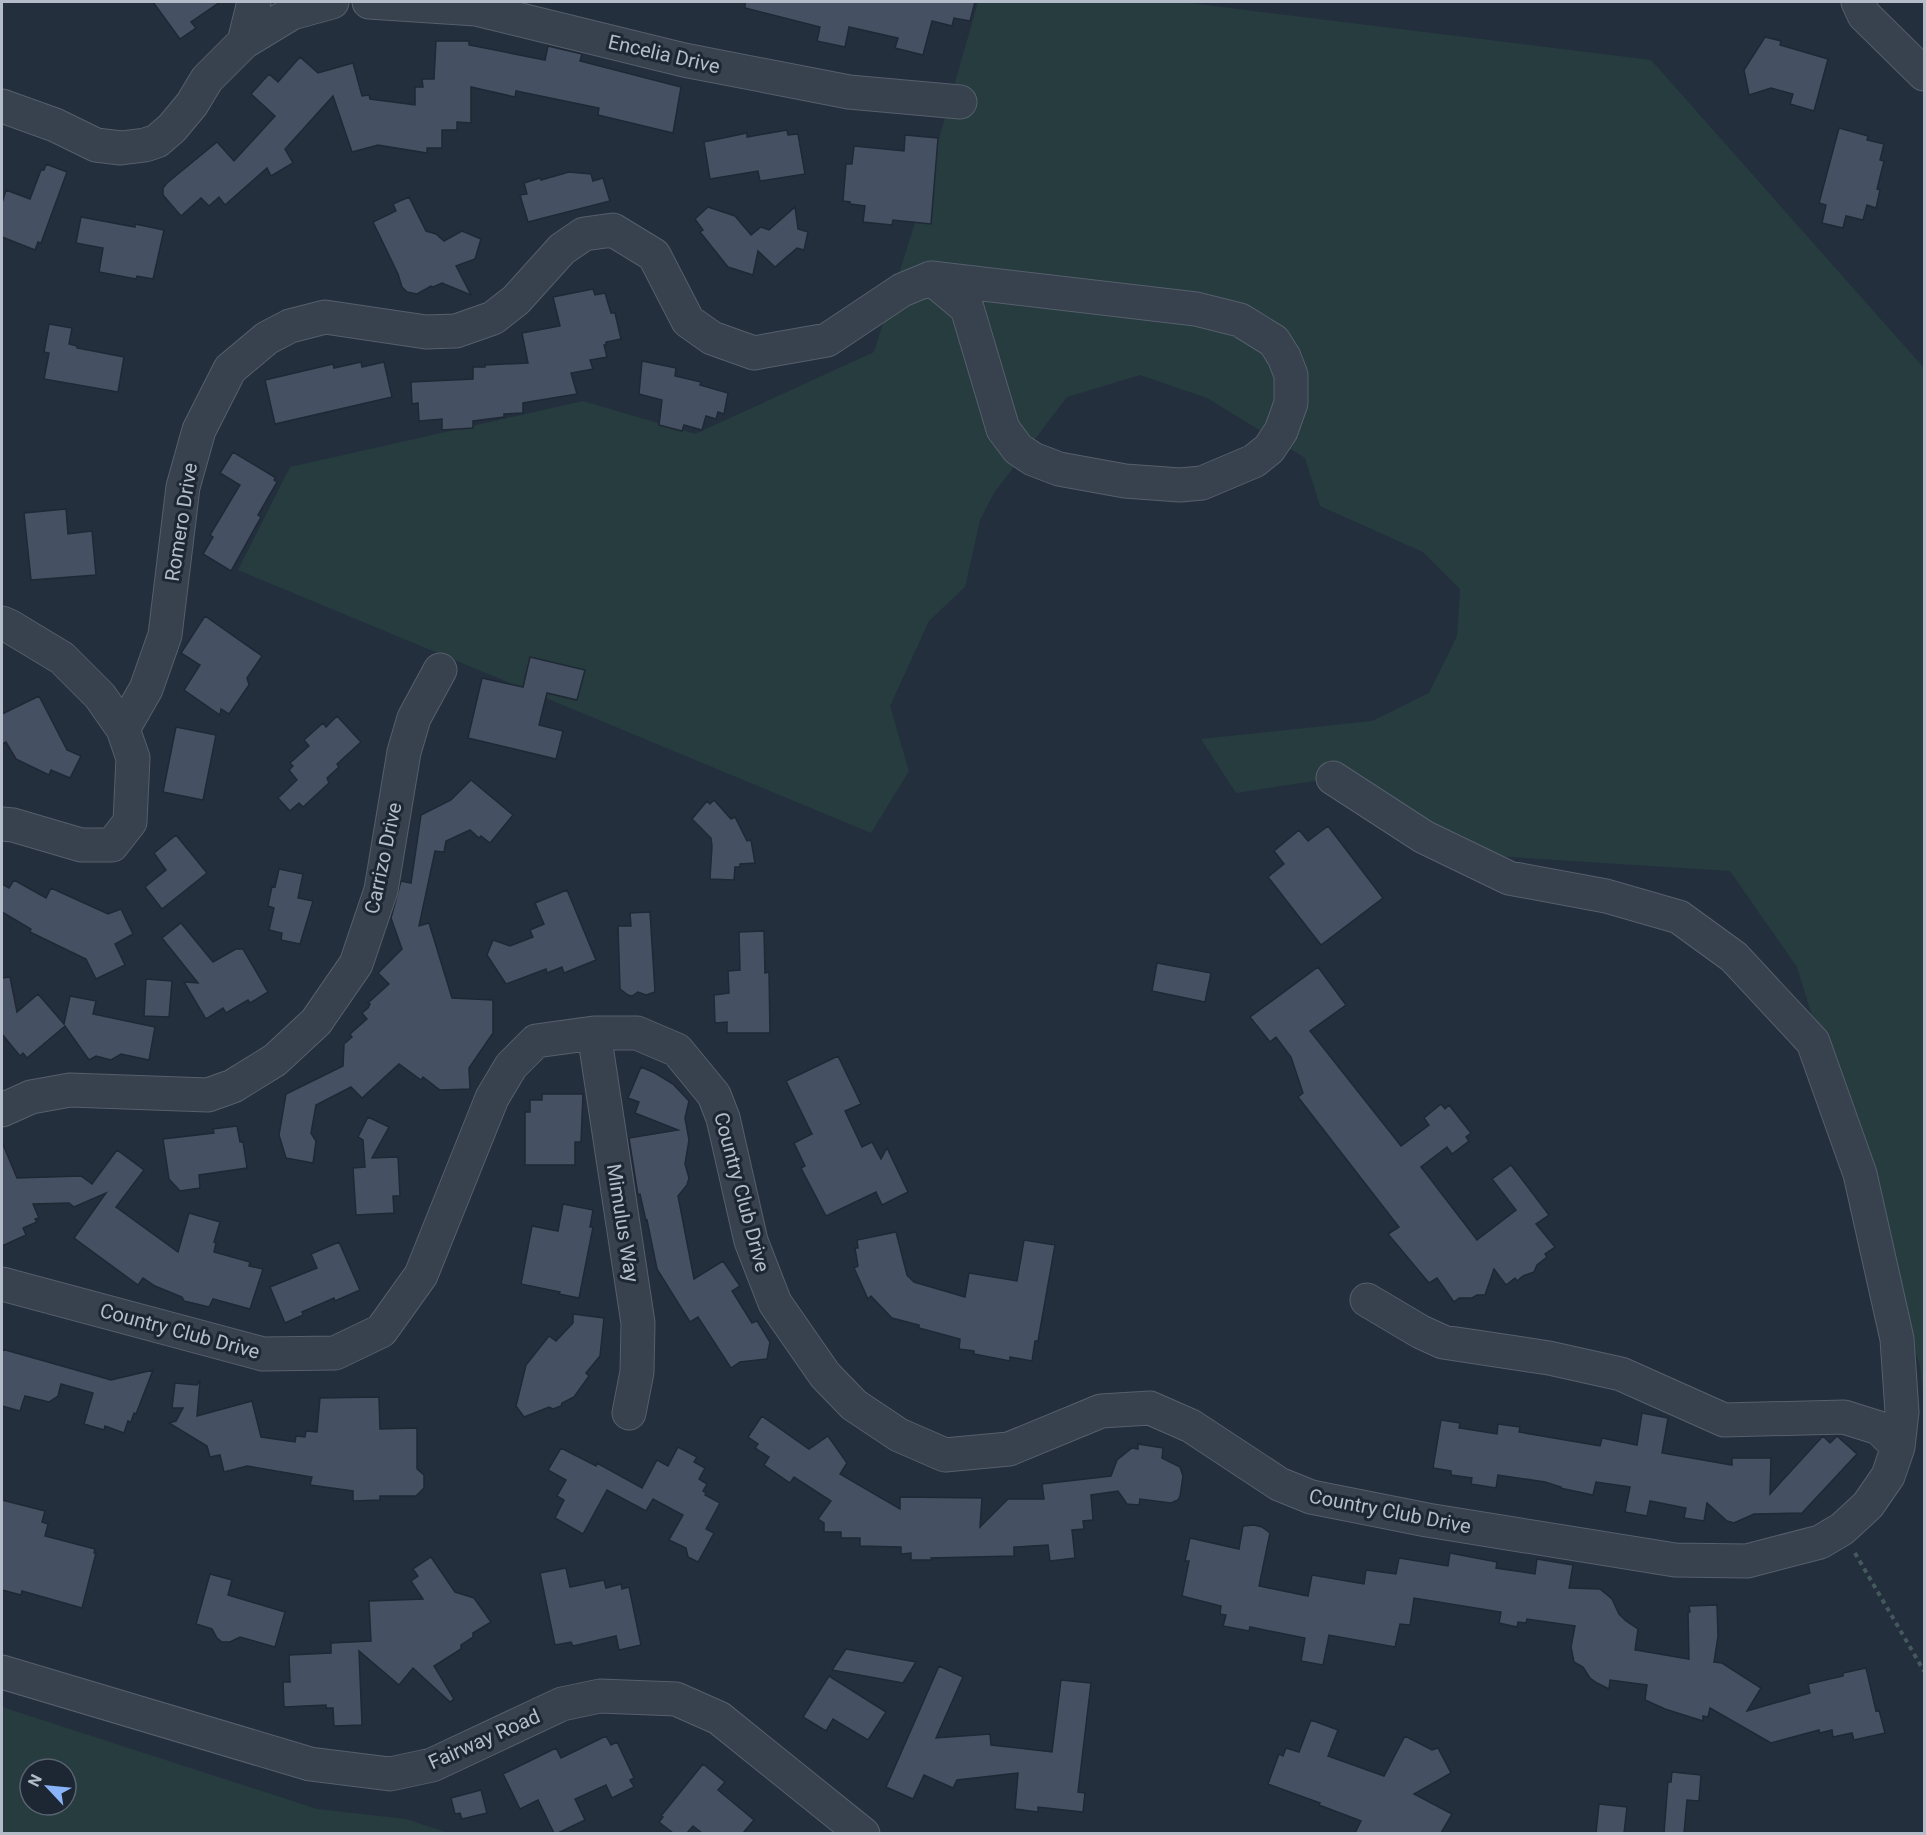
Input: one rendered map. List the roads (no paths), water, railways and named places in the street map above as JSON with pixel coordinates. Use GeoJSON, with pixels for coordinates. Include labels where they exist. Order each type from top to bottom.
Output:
{"type":"FeatureCollection","features":[{"type":"Feature","properties":{"kind":"street"},"geometry":{"type":"LineString","coordinates":[[244,42],[254,2]]}},
{"type":"Feature","properties":{"kind":"street"},"geometry":{"type":"LineString","coordinates":[[2,106],[55,125],[96,145],[121,148],[146,145],[157,141],[172,128],[192,104],[207,79],[244,42],[292,13],[332,2]]}},
{"type":"Feature","properties":{"kind":"street","name":"Encelia Drive"},"geometry":{"type":"LineString","coordinates":[[369,2],[476,9],[694,63],[849,92],[960,102]]}},
{"type":"Feature","properties":{"kind":"street"},"geometry":{"type":"LineString","coordinates":[[1858,2],[1864,15],[1924,74]]}},
{"type":"Feature","properties":{"kind":"street","name":"Romero Drive"},"geometry":{"type":"LineString","coordinates":[[123,729],[146,689],[165,635],[183,488],[199,430],[230,369],[267,338],[290,326],[325,316],[426,332],[456,331],[493,318],[516,300],[562,249],[584,234],[613,230],[654,255],[688,321],[712,338],[754,354],[827,340],[917,284]]}},
{"type":"Feature","properties":{"kind":"street"},"geometry":{"type":"LineString","coordinates":[[917,284],[1186,308],[1240,320],[1274,341],[1291,375],[1291,403],[1281,431],[1269,449],[1254,461],[1202,483],[1180,485],[1125,481],[1059,469],[1033,459],[1018,449],[1003,429],[967,308],[917,284]]}},
{"type":"Feature","properties":{"kind":"street"},"geometry":{"type":"LineString","coordinates":[[2,623],[62,658],[100,696],[123,729],[133,758],[130,822],[112,845],[81,845],[14,825],[2,824]]}},
{"type":"Feature","properties":{"kind":"street","name":"Carrizo Drive"},"geometry":{"type":"LineString","coordinates":[[2,1110],[31,1097],[70,1090],[208,1095],[233,1086],[275,1060],[316,1022],[356,964],[381,890],[404,752],[414,718],[440,670]]}},
{"type":"Feature","properties":{"kind":"street","name":"Country Club Drive"},"geometry":{"type":"LineString","coordinates":[[2,1284],[262,1354],[335,1353],[381,1331],[421,1275],[492,1098],[511,1066],[536,1041],[594,1033],[637,1033],[677,1050],[714,1095],[723,1118],[752,1241],[775,1303],[825,1375],[854,1405],[899,1435],[945,1455],[1010,1449],[1101,1411],[1150,1408],[1191,1426],[1279,1484],[1311,1497],[1427,1520],[1675,1560],[1747,1561],[1820,1542],[1842,1529],[1868,1505],[1888,1476],[1898,1447],[1902,1412],[1897,1339],[1860,1174],[1813,1042],[1734,957],[1679,916],[1606,896],[1509,878],[1424,837],[1333,778]]}},
{"type":"Feature","properties":{"kind":"street","name":"Mimulus Way"},"geometry":{"type":"LineString","coordinates":[[594,1033],[638,1323],[637,1372],[628,1413]]}},
{"type":"Feature","properties":{"kind":"street"},"geometry":{"type":"LineString","coordinates":[[1367,1300],[1421,1332],[1443,1342],[1549,1358],[1621,1374],[1724,1420],[1844,1416],[1879,1428],[1898,1447]]}},
{"type":"Feature","properties":{"kind":"street","name":"Fairway Road"},"geometry":{"type":"LineString","coordinates":[[2,1672],[310,1764],[390,1774],[432,1766],[562,1704],[600,1696],[676,1699],[719,1718],[863,1833]]}}]}
